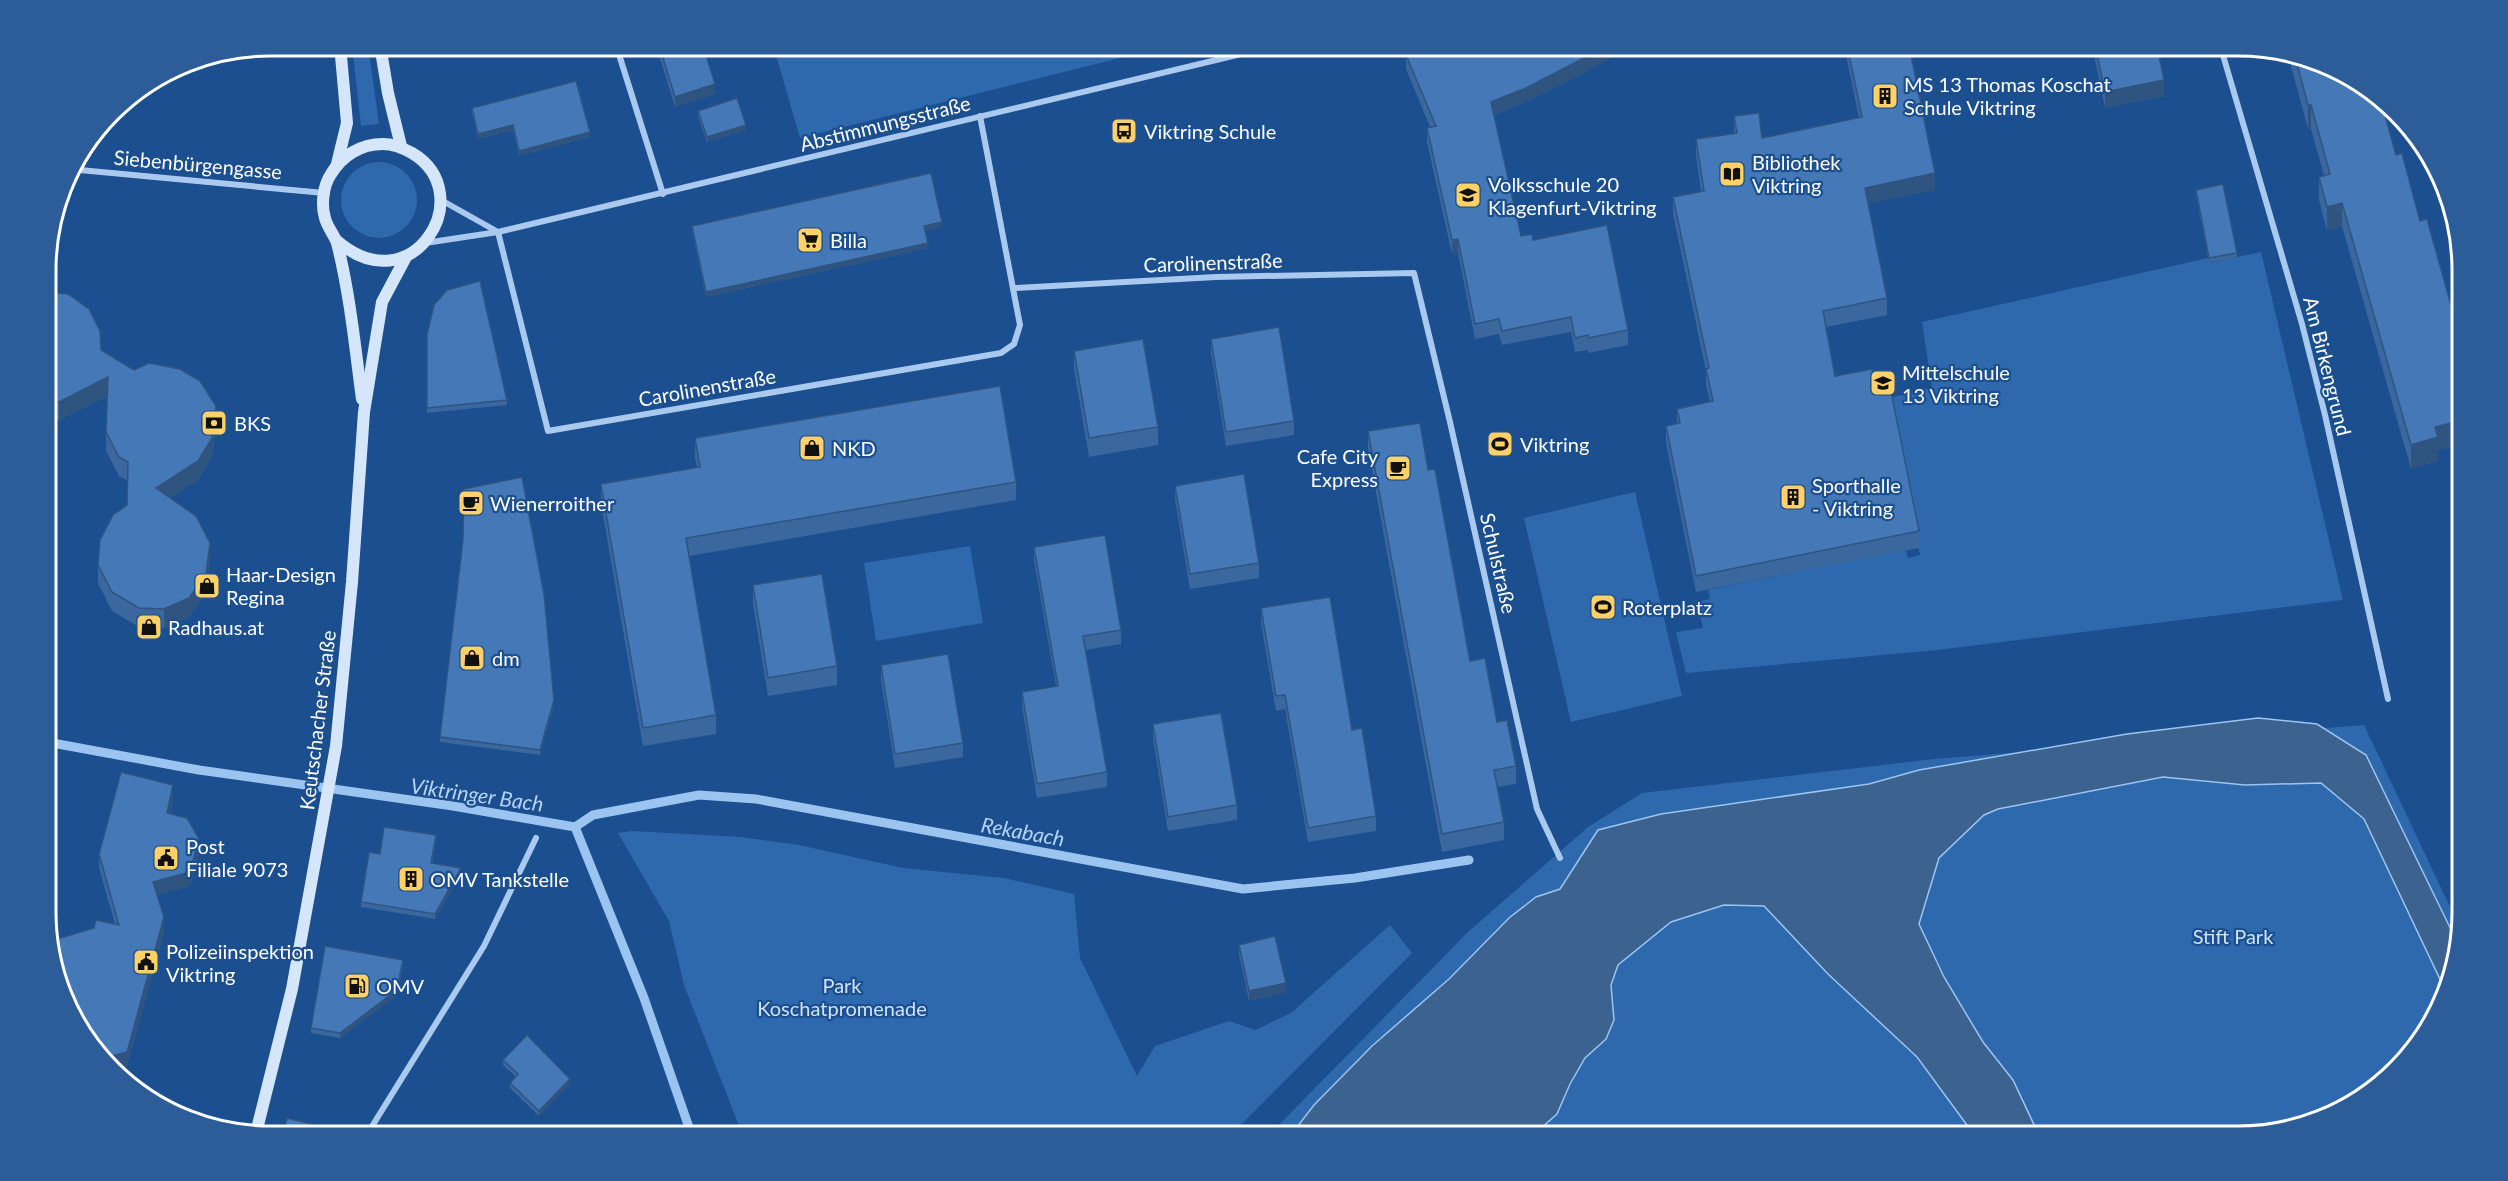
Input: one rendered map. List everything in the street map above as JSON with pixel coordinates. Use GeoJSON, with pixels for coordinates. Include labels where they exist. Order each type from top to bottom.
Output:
{"type":"FeatureCollection","features":[{"type":"Feature","properties":{"kind":"main road","name":"Keutschacher Straße"},"geometry":{"type":"LineString","coordinates":[[341,56],[347,123],[337,164],[328,177],[324,193],[325,218],[336,240],[348,300],[364,412]]}},
{"type":"Feature","properties":{"kind":"main road"},"geometry":{"type":"LineString","coordinates":[[382,56],[401,147]]}},
{"type":"Feature","properties":{"kind":"main road"},"geometry":{"type":"LineString","coordinates":[[337,164],[366,145],[384,143],[401,147],[421,158],[435,177],[441,200]]}},
{"type":"Feature","properties":{"kind":"main road","name":"Keutschacher Straße"},"geometry":{"type":"LineString","coordinates":[[336,240],[350,253],[368,260],[387,262],[406,257],[425,243],[438,223],[441,200]]}},
{"type":"Feature","properties":{"kind":"main road","name":"Keutschacher Straße"},"geometry":{"type":"LineString","coordinates":[[258,1125],[292,989],[322,835],[336,746],[352,582],[364,412],[382,302],[406,257]]}},
{"type":"Feature","properties":{"kind":"street"},"geometry":{"type":"LineString","coordinates":[[619,56],[663,194]]}},
{"type":"Feature","properties":{"kind":"street","name":"Abstimmungsstraße"},"geometry":{"type":"LineString","coordinates":[[425,243],[498,232],[663,194],[1233,56]]}},
{"type":"Feature","properties":{"kind":"street","name":"Am Birkengrund"},"geometry":{"type":"LineString","coordinates":[[2223,56],[2302,324],[2337,468],[2388,699]]}},
{"type":"Feature","properties":{"kind":"street","name":"Carolinenstraße"},"geometry":{"type":"LineString","coordinates":[[498,232],[548,430],[1001,353],[1014,344],[1020,325],[980,116]]}},
{"type":"Feature","properties":{"kind":"street","name":"Siebenbürgengasse"},"geometry":{"type":"LineString","coordinates":[[80,170],[324,193]]}},
{"type":"Feature","properties":{"kind":"street"},"geometry":{"type":"LineString","coordinates":[[441,200],[498,232]]}},
{"type":"Feature","properties":{"kind":"street","name":"Carolinenstraße"},"geometry":{"type":"LineString","coordinates":[[1014,288],[1216,277],[1414,273]]}},
{"type":"Feature","properties":{"kind":"street","name":"Schulstraße"},"geometry":{"type":"LineString","coordinates":[[1414,273],[1537,809],[1560,858]]}},
{"type":"Feature","properties":{"kind":"street"},"geometry":{"type":"LineString","coordinates":[[372,1126],[484,946],[536,838]]}},
{"type":"Feature","properties":{"kind":"green space"},"geometry":{"type":"Polygon","coordinates":[[[353,56],[370,56],[379,124],[361,126],[353,56]]]}},
{"type":"Feature","properties":{"kind":"green space"},"geometry":{"type":"Polygon","coordinates":[[[776,56],[1128,56],[800,138],[776,56]]]}},
{"type":"Feature","properties":{"kind":"green space"},"geometry":{"type":"Polygon","coordinates":[[[379,162],[394,165],[406,173],[414,185],[417,200],[414,215],[406,227],[394,235],[379,238],[364,235],[352,227],[344,215],[341,200],[344,185],[352,173],[364,165],[379,162]]]}},
{"type":"Feature","properties":{"kind":"green space"},"geometry":{"type":"Polygon","coordinates":[[[2261,252],[2343,600],[1937,650],[1686,673],[1676,632],[1703,628],[1697,602],[1710,599],[1708,590],[1906,550],[1908,558],[1920,555],[1889,398],[1932,388],[1922,322],[2208,258],[2210,263],[2261,252]]]}},
{"type":"Feature","properties":{"kind":"green space","name":"Roterplatz"},"geometry":{"type":"Polygon","coordinates":[[[1635,492],[1682,696],[1571,722],[1524,518],[1635,492]]]}},
{"type":"Feature","properties":{"kind":"green space"},"geometry":{"type":"Polygon","coordinates":[[[970,546],[983,623],[876,641],[864,563],[970,546]]]}},
{"type":"Feature","properties":{"kind":"green space","name":"Stift Park"},"geometry":{"type":"Polygon","coordinates":[[[2364,725],[2452,911],[2451,939],[2445,967],[2424,1019],[2390,1063],[2346,1097],[2307,1114],[2266,1124],[2238,1126],[1278,1126],[1468,932],[1588,827],[1642,793],[1934,759],[2364,725]]]}},
{"type":"Feature","properties":{"kind":"green space","name":"Park Koschatpromenade"},"geometry":{"type":"Polygon","coordinates":[[[632,831],[741,837],[799,845],[903,868],[1004,878],[1074,894],[1080,958],[1137,1076],[1155,1046],[1229,1021],[1255,1030],[1291,1013],[1390,925],[1412,953],[1240,1126],[739,1126],[684,985],[669,921],[618,833],[632,831]]]}},
{"type":"Feature","properties":{"kind":"shaded area"},"geometry":{"type":"Polygon","coordinates":[[[2258,718],[2317,724],[2366,755],[2452,931],[2441,981],[2364,819],[2321,783],[2245,785],[2163,777],[1998,809],[1984,815],[1939,858],[1919,924],[1944,977],[1983,1042],[2013,1080],[2035,1126],[1968,1126],[1917,1057],[1828,974],[1764,906],[1724,905],[1671,922],[1618,965],[1611,985],[1614,1020],[1606,1039],[1585,1058],[1557,1114],[1543,1126],[1298,1126],[1314,1105],[1372,1046],[1449,979],[1509,918],[1536,897],[1560,889],[1598,830],[1661,814],[1869,784],[1919,770],[2127,734],[2258,718]]]}},
{"type":"Feature","properties":{"kind":"building"},"geometry":{"type":"Polygon","coordinates":[[[662,56],[706,56],[715,84],[675,97],[662,56]]]}},
{"type":"Feature","properties":{"kind":"building","name":"Volksschule 20 Klagenfurt-Viktring"},"geometry":{"type":"Polygon","coordinates":[[[1406,56],[1587,56],[1526,88],[1491,102],[1521,236],[1532,234],[1533,240],[1607,225],[1628,330],[1588,338],[1588,335],[1575,338],[1571,317],[1502,331],[1499,319],[1475,324],[1458,239],[1452,240],[1427,128],[1436,126],[1406,56]]]}},
{"type":"Feature","properties":{"kind":"building"},"geometry":{"type":"Polygon","coordinates":[[[1849,56],[1911,56],[1935,173],[1865,188],[1887,298],[1823,311],[1835,376],[1872,369],[1875,384],[1889,381],[1919,531],[1696,576],[1666,426],[1680,423],[1677,409],[1713,401],[1706,369],[1709,368],[1673,197],[1704,191],[1696,139],[1737,133],[1734,116],[1759,113],[1762,138],[1862,117],[1849,56]]]}},
{"type":"Feature","properties":{"kind":"building"},"geometry":{"type":"Polygon","coordinates":[[[2097,56],[2159,56],[2164,80],[2105,92],[2097,56]]]}},
{"type":"Feature","properties":{"kind":"building"},"geometry":{"type":"Polygon","coordinates":[[[2297,64],[2346,84],[2380,109],[2384,113],[2396,155],[2402,153],[2420,221],[2427,219],[2452,309],[2452,423],[2435,427],[2438,437],[2411,445],[2342,203],[2327,207],[2319,177],[2330,174],[2311,105],[2308,105],[2297,64]]]}},
{"type":"Feature","properties":{"kind":"building"},"geometry":{"type":"Polygon","coordinates":[[[576,81],[590,132],[519,151],[513,125],[478,134],[472,108],[576,81]]]}},
{"type":"Feature","properties":{"kind":"building"},"geometry":{"type":"Polygon","coordinates":[[[737,98],[746,125],[707,137],[698,111],[737,98]]]}},
{"type":"Feature","properties":{"kind":"building","name":"Billa"},"geometry":{"type":"Polygon","coordinates":[[[931,173],[942,222],[924,226],[928,243],[706,292],[692,226],[931,173]]]}},
{"type":"Feature","properties":{"kind":"building"},"geometry":{"type":"Polygon","coordinates":[[[2223,184],[2237,253],[2209,258],[2196,190],[2223,184]]]}},
{"type":"Feature","properties":{"kind":"building"},"geometry":{"type":"Polygon","coordinates":[[[480,281],[507,400],[427,408],[427,334],[434,305],[447,290],[480,281]]]}},
{"type":"Feature","properties":{"kind":"building"},"geometry":{"type":"Polygon","coordinates":[[[56,293],[68,294],[89,309],[100,331],[101,350],[134,370],[149,363],[180,369],[200,381],[216,406],[212,438],[198,461],[156,488],[196,516],[210,543],[206,574],[189,598],[164,609],[139,608],[112,592],[98,565],[100,540],[113,515],[127,505],[128,462],[119,457],[106,432],[108,377],[56,402],[56,293]]]}},
{"type":"Feature","properties":{"kind":"building"},"geometry":{"type":"Polygon","coordinates":[[[1279,327],[1294,421],[1226,432],[1211,339],[1279,327]]]}},
{"type":"Feature","properties":{"kind":"building"},"geometry":{"type":"Polygon","coordinates":[[[1143,339],[1158,427],[1089,438],[1074,351],[1143,339]]]}},
{"type":"Feature","properties":{"kind":"building"},"geometry":{"type":"Polygon","coordinates":[[[1000,386],[1016,482],[686,538],[716,715],[643,728],[601,484],[700,467],[695,438],[1000,386]]]}},
{"type":"Feature","properties":{"kind":"building"},"geometry":{"type":"Polygon","coordinates":[[[1420,423],[1428,470],[1435,469],[1470,661],[1485,658],[1497,722],[1507,720],[1516,766],[1494,770],[1504,822],[1442,834],[1368,431],[1420,423]]]}},
{"type":"Feature","properties":{"kind":"building"},"geometry":{"type":"Polygon","coordinates":[[[1244,474],[1259,563],[1190,574],[1175,486],[1244,474]]]}},
{"type":"Feature","properties":{"kind":"building"},"geometry":{"type":"Polygon","coordinates":[[[522,477],[544,594],[554,700],[540,750],[440,737],[463,539],[464,489],[522,477]]]}},
{"type":"Feature","properties":{"kind":"building"},"geometry":{"type":"Polygon","coordinates":[[[1105,535],[1121,630],[1083,636],[1107,772],[1037,784],[1022,692],[1058,686],[1034,547],[1105,535]]]}},
{"type":"Feature","properties":{"kind":"building"},"geometry":{"type":"Polygon","coordinates":[[[822,574],[837,666],[768,678],[753,585],[822,574]]]}},
{"type":"Feature","properties":{"kind":"building"},"geometry":{"type":"Polygon","coordinates":[[[1330,597],[1352,730],[1362,728],[1376,816],[1308,828],[1285,695],[1276,696],[1261,608],[1330,597]]]}},
{"type":"Feature","properties":{"kind":"building"},"geometry":{"type":"Polygon","coordinates":[[[948,654],[963,743],[895,754],[881,665],[948,654]]]}},
{"type":"Feature","properties":{"kind":"building"},"geometry":{"type":"Polygon","coordinates":[[[1221,713],[1237,805],[1168,817],[1153,724],[1221,713]]]}},
{"type":"Feature","properties":{"kind":"building"},"geometry":{"type":"Polygon","coordinates":[[[121,772],[173,785],[167,813],[187,818],[199,839],[190,872],[153,882],[164,917],[127,1052],[112,1056],[84,1019],[67,980],[57,939],[94,928],[96,920],[119,925],[99,854],[121,772]]]}},
{"type":"Feature","properties":{"kind":"building","name":"OMV Tankstelle"},"geometry":{"type":"Polygon","coordinates":[[[384,827],[436,835],[431,863],[461,868],[435,914],[361,902],[369,852],[380,854],[384,827]]]}},
{"type":"Feature","properties":{"kind":"building"},"geometry":{"type":"Polygon","coordinates":[[[1275,936],[1286,983],[1249,991],[1239,945],[1275,936]]]}},
{"type":"Feature","properties":{"kind":"building"},"geometry":{"type":"Polygon","coordinates":[[[325,946],[403,960],[397,990],[340,1033],[311,1028],[325,946]]]}},
{"type":"Feature","properties":{"kind":"building"},"geometry":{"type":"Polygon","coordinates":[[[527,1035],[570,1079],[539,1111],[510,1083],[518,1074],[503,1060],[527,1035]]]}},
{"type":"Feature","properties":{"kind":"building"},"geometry":{"type":"Polygon","coordinates":[[[287,1118],[311,1124],[310,1126],[285,1126],[287,1118]]]}},
{"type":"Feature","properties":{"kind":"waterway","name":"Viktringer Bach"},"geometry":{"type":"LineString","coordinates":[[56,744],[199,770],[453,806],[575,827],[644,998],[689,1126]]}},
{"type":"Feature","properties":{"kind":"waterway","name":"Rekabach"},"geometry":{"type":"LineString","coordinates":[[575,827],[593,815],[699,795],[756,799],[1243,889],[1355,878],[1469,860]]}},
{"type":"Feature","properties":{"kind":"place","name":"MS 13 Thomas Koschat Schule Viktring"},"geometry":{"type":"Point","coordinates":[1885,96]}},
{"type":"Feature","properties":{"kind":"place","name":"Viktring Schule"},"geometry":{"type":"Point","coordinates":[1124,131]}},
{"type":"Feature","properties":{"kind":"place","name":"Bibliothek Viktring"},"geometry":{"type":"Point","coordinates":[1732,174]}},
{"type":"Feature","properties":{"kind":"place","name":"Volksschule 20 Klagenfurt-Viktring"},"geometry":{"type":"Point","coordinates":[1468,195]}},
{"type":"Feature","properties":{"kind":"place","name":"Billa"},"geometry":{"type":"Point","coordinates":[810,240]}},
{"type":"Feature","properties":{"kind":"place","name":"Mittelschule 13 Viktring"},"geometry":{"type":"Point","coordinates":[1883,383]}},
{"type":"Feature","properties":{"kind":"place","name":"BKS"},"geometry":{"type":"Point","coordinates":[214,423]}},
{"type":"Feature","properties":{"kind":"place","name":"Viktring"},"geometry":{"type":"Point","coordinates":[1500,444]}},
{"type":"Feature","properties":{"kind":"place","name":"NKD"},"geometry":{"type":"Point","coordinates":[812,448]}},
{"type":"Feature","properties":{"kind":"place","name":"Cafe City Express"},"geometry":{"type":"Point","coordinates":[1398,468]}},
{"type":"Feature","properties":{"kind":"place","name":"Sporthalle - Viktring"},"geometry":{"type":"Point","coordinates":[1793,497]}},
{"type":"Feature","properties":{"kind":"place","name":"Wienerroither"},"geometry":{"type":"Point","coordinates":[471,503]}},
{"type":"Feature","properties":{"kind":"place","name":"Haar-Design Regina"},"geometry":{"type":"Point","coordinates":[207,586]}},
{"type":"Feature","properties":{"kind":"place","name":"Roterplatz"},"geometry":{"type":"Point","coordinates":[1603,607]}},
{"type":"Feature","properties":{"kind":"place","name":"Radhaus.at"},"geometry":{"type":"Point","coordinates":[149,627]}},
{"type":"Feature","properties":{"kind":"place","name":"dm"},"geometry":{"type":"Point","coordinates":[472,658]}},
{"type":"Feature","properties":{"kind":"place","name":"Post Filiale 9073"},"geometry":{"type":"Point","coordinates":[166,858]}},
{"type":"Feature","properties":{"kind":"place","name":"OMV Tankstelle"},"geometry":{"type":"Point","coordinates":[411,879]}},
{"type":"Feature","properties":{"kind":"place","name":"Polizeiinspektion Viktring"},"geometry":{"type":"Point","coordinates":[146,962]}},
{"type":"Feature","properties":{"kind":"place","name":"OMV"},"geometry":{"type":"Point","coordinates":[357,986]}}]}
